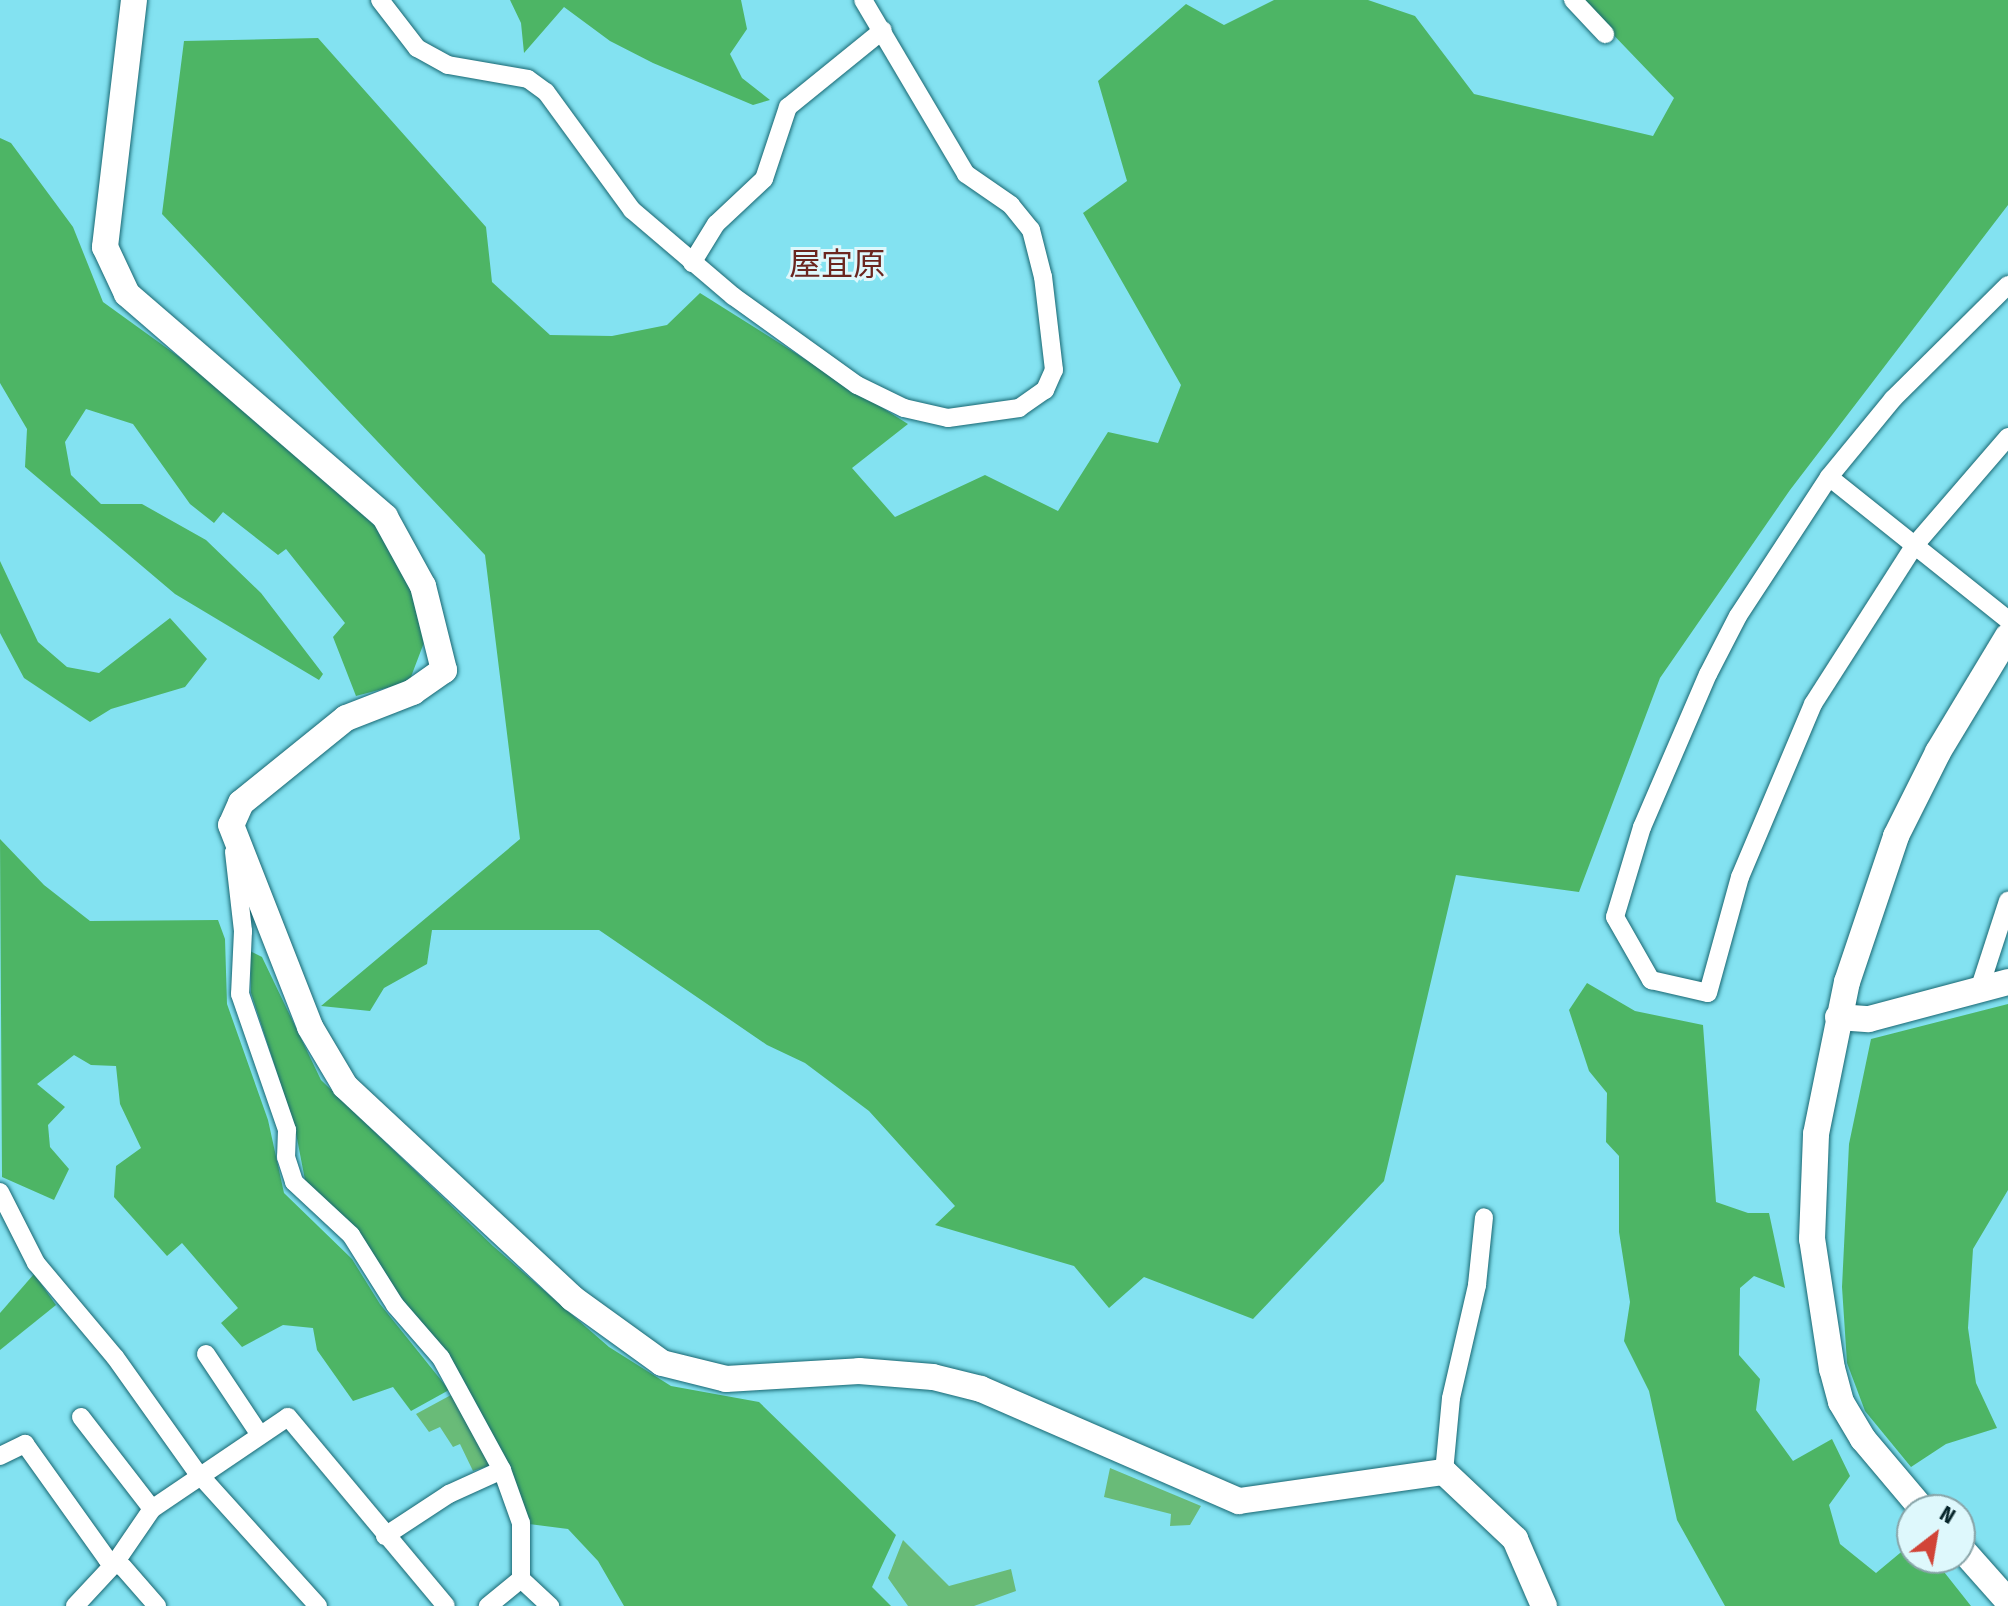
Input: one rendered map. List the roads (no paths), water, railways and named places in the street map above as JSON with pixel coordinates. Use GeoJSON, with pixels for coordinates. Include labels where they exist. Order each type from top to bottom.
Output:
{"type":"FeatureCollection","features":[{"type":"Feature","properties":{"kind":"street"},"geometry":{"type":"LineString","coordinates":[[134,0],[105,247],[127,294],[385,517],[423,586],[444,670],[413,692],[346,718],[241,803],[231,825],[243,931],[240,994],[287,1130],[286,1157],[294,1182],[351,1235],[395,1305],[441,1358],[502,1470],[521,1523],[521,1579],[550,1606]]}},
{"type":"Feature","properties":{"kind":"street"},"geometry":{"type":"LineString","coordinates":[[380,0],[417,48],[448,65],[528,79],[546,92],[632,210],[692,263],[857,385],[904,408],[969,419],[1019,408],[1045,390],[1054,370],[1043,277],[1031,230],[1011,205],[966,174],[863,0]]}},
{"type":"Feature","properties":{"kind":"street"},"geometry":{"type":"LineString","coordinates":[[1573,0],[1605,34]]}},
{"type":"Feature","properties":{"kind":"street"},"geometry":{"type":"LineString","coordinates":[[692,263],[716,224],[764,179],[788,107],[883,30]]}},
{"type":"Feature","properties":{"kind":"street"},"geometry":{"type":"LineString","coordinates":[[2008,285],[1893,399],[1829,477],[1738,616],[1672,751],[1642,827],[1615,917],[1651,980],[1708,993],[1740,877],[1785,762],[1844,649],[1914,546],[2008,437]]}},
{"type":"Feature","properties":{"kind":"street"},"geometry":{"type":"LineString","coordinates":[[1829,477],[2008,620]]}},
{"type":"Feature","properties":{"kind":"street"},"geometry":{"type":"LineString","coordinates":[[1909,1494],[1863,1439],[1841,1402],[1820,1309],[1812,1239],[1816,1134],[1838,1017],[1896,836],[1938,752],[2008,636]]}},
{"type":"Feature","properties":{"kind":"street"},"geometry":{"type":"LineString","coordinates":[[231,825],[310,1027],[345,1086],[572,1298],[662,1363],[726,1379],[859,1371],[933,1377],[981,1389],[1239,1501],[1444,1472]]}},
{"type":"Feature","properties":{"kind":"street"},"geometry":{"type":"LineString","coordinates":[[1979,990],[2008,901]]}},
{"type":"Feature","properties":{"kind":"street"},"geometry":{"type":"LineString","coordinates":[[1838,1017],[1869,1019],[2008,982]]}},
{"type":"Feature","properties":{"kind":"street"},"geometry":{"type":"LineString","coordinates":[[0,1192],[36,1263],[115,1357],[202,1478],[318,1606]]}},
{"type":"Feature","properties":{"kind":"street"},"geometry":{"type":"LineString","coordinates":[[1444,1472],[1451,1398],[1477,1285],[1484,1217]]}},
{"type":"Feature","properties":{"kind":"street"},"geometry":{"type":"LineString","coordinates":[[206,1354],[260,1435]]}},
{"type":"Feature","properties":{"kind":"street"},"geometry":{"type":"LineString","coordinates":[[81,1417],[152,1509]]}},
{"type":"Feature","properties":{"kind":"street"},"geometry":{"type":"LineString","coordinates":[[75,1606],[115,1563],[152,1509],[288,1417],[446,1606]]}},
{"type":"Feature","properties":{"kind":"street"},"geometry":{"type":"LineString","coordinates":[[0,1456],[25,1444],[107,1559],[115,1563],[157,1606]]}},
{"type":"Feature","properties":{"kind":"street"},"geometry":{"type":"LineString","coordinates":[[385,1536],[449,1494],[502,1470]]}},
{"type":"Feature","properties":{"kind":"street"},"geometry":{"type":"LineString","coordinates":[[1444,1472],[1515,1539],[1544,1606]]}},
{"type":"Feature","properties":{"kind":"street"},"geometry":{"type":"LineString","coordinates":[[1976,1565],[2008,1601]]}},
{"type":"Feature","properties":{"kind":"street"},"geometry":{"type":"LineString","coordinates":[[488,1606],[521,1579]]}},
{"type":"Feature","properties":{"kind":"district","name":"屋宜原"},"geometry":{"type":"Point","coordinates":[837,264]}}]}
